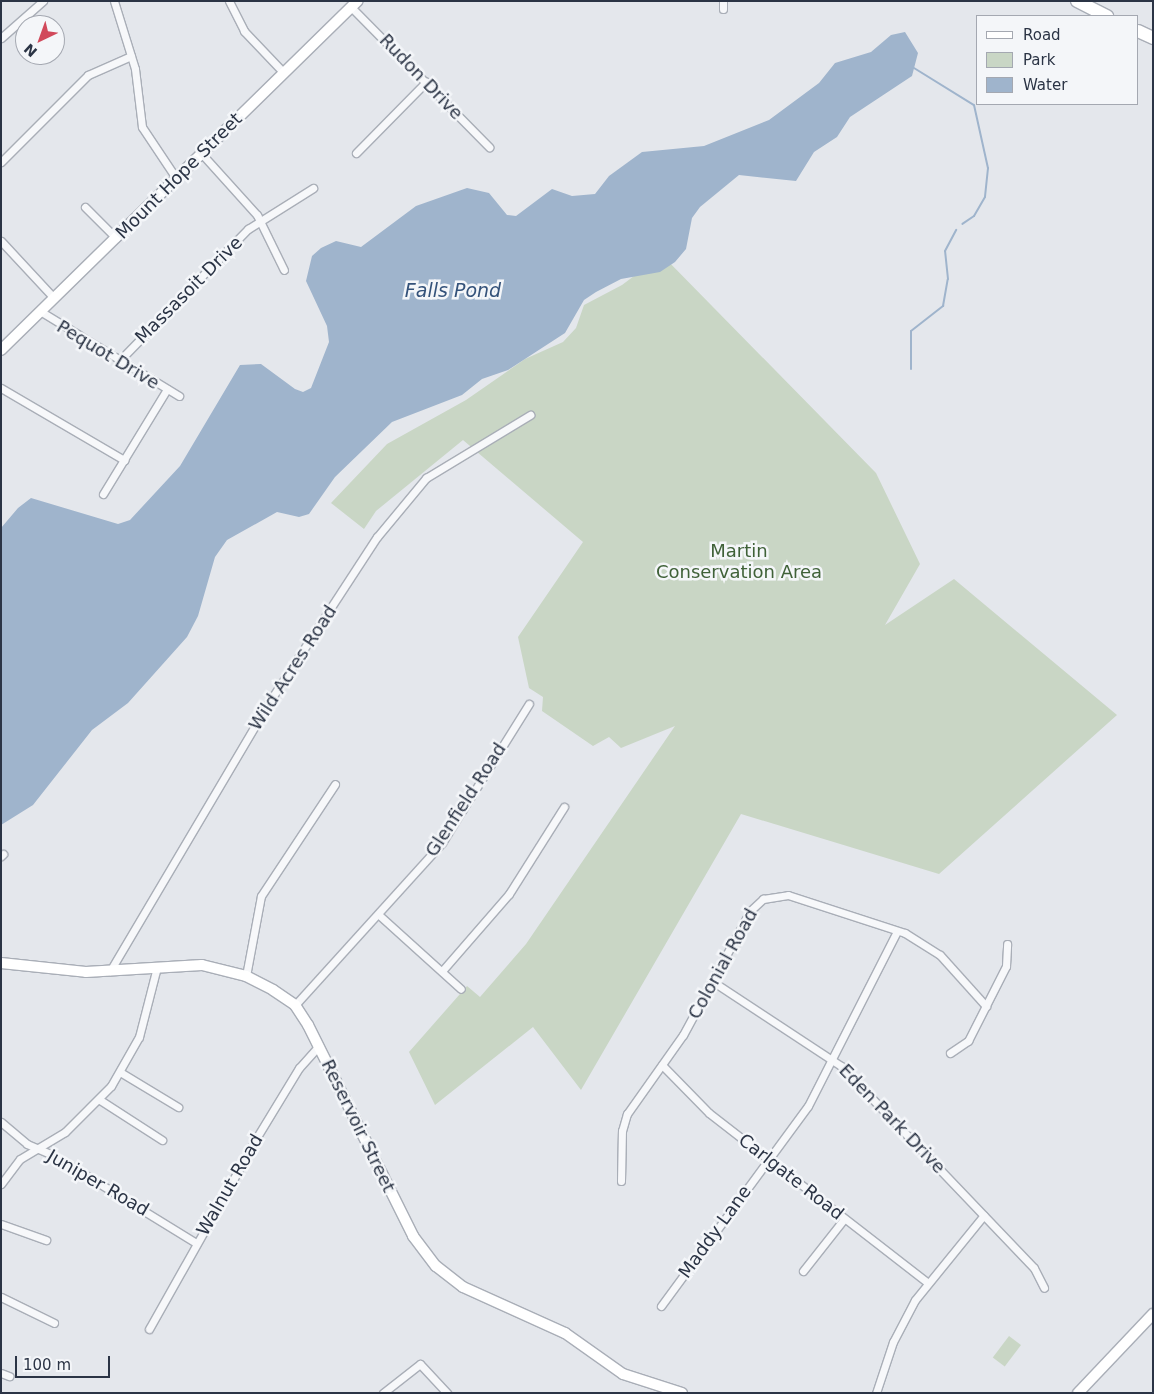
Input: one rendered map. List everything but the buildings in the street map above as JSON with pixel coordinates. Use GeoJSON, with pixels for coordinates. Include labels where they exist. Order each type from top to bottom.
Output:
{"type":"FeatureCollection","features":[{"type":"Feature","properties":{"kind":"highway"},"geometry":{"type":"LineString","coordinates":[[1077,1],[1106,15]]}},
{"type":"Feature","properties":{"kind":"highway"},"geometry":{"type":"LineString","coordinates":[[1139,31],[1153,38]]}},
{"type":"Feature","properties":{"kind":"street"},"geometry":{"type":"LineString","coordinates":[[1,38],[43,1]]}},
{"type":"Feature","properties":{"kind":"street"},"geometry":{"type":"LineString","coordinates":[[114,1],[131,56],[142,127],[176,178]]}},
{"type":"Feature","properties":{"kind":"street"},"geometry":{"type":"LineString","coordinates":[[229,1],[244,32],[283,72]]}},
{"type":"Feature","properties":{"kind":"street"},"geometry":{"type":"LineString","coordinates":[[723,1],[723,9]]}},
{"type":"Feature","properties":{"kind":"street","name":"Mount Hope Street"},"geometry":{"type":"LineString","coordinates":[[1,350],[354,4]]}},
{"type":"Feature","properties":{"kind":"street","name":"Rudon Drive"},"geometry":{"type":"LineString","coordinates":[[354,4],[489,147]]}},
{"type":"Feature","properties":{"kind":"street"},"geometry":{"type":"LineString","coordinates":[[1,162],[88,75],[131,56]]}},
{"type":"Feature","properties":{"kind":"street"},"geometry":{"type":"LineString","coordinates":[[356,153],[426,82]]}},
{"type":"Feature","properties":{"kind":"street"},"geometry":{"type":"LineString","coordinates":[[201,154],[260,220],[284,270]]}},
{"type":"Feature","properties":{"kind":"street","name":"Massasoit Drive"},"geometry":{"type":"LineString","coordinates":[[119,361],[260,220],[313,188]]}},
{"type":"Feature","properties":{"kind":"street"},"geometry":{"type":"LineString","coordinates":[[85,207],[116,238]]}},
{"type":"Feature","properties":{"kind":"street"},"geometry":{"type":"LineString","coordinates":[[1,241],[54,298]]}},
{"type":"Feature","properties":{"kind":"street","name":"Pequot Drive"},"geometry":{"type":"LineString","coordinates":[[40,311],[179,396]]}},
{"type":"Feature","properties":{"kind":"street"},"geometry":{"type":"LineString","coordinates":[[1,388],[124,460]]}},
{"type":"Feature","properties":{"kind":"street"},"geometry":{"type":"LineString","coordinates":[[104,494],[166,389]]}},
{"type":"Feature","properties":{"kind":"street","name":"Wild Acres Road"},"geometry":{"type":"LineString","coordinates":[[110,971],[262,715],[376,537],[426,478],[530,415]]}},
{"type":"Feature","properties":{"kind":"street","name":"Glenfield Road"},"geometry":{"type":"LineString","coordinates":[[295,1005],[379,915],[442,843],[529,704]]}},
{"type":"Feature","properties":{"kind":"street"},"geometry":{"type":"LineString","coordinates":[[246,976],[261,896],[335,784]]}},
{"type":"Feature","properties":{"kind":"street"},"geometry":{"type":"LineString","coordinates":[[442,971],[509,894],[564,807]]}},
{"type":"Feature","properties":{"kind":"street","name":"Colonial Road"},"geometry":{"type":"LineString","coordinates":[[621,1181],[622,1131],[627,1114],[662,1065],[712,981],[750,910],[769,896],[788,895],[897,930],[940,955],[986,1006]]}},
{"type":"Feature","properties":{"kind":"street"},"geometry":{"type":"LineString","coordinates":[[379,915],[461,989]]}},
{"type":"Feature","properties":{"kind":"street","name":"Maddy Lane"},"geometry":{"type":"LineString","coordinates":[[661,1306],[770,1159],[834,1060],[897,930]]}},
{"type":"Feature","properties":{"kind":"street"},"geometry":{"type":"LineString","coordinates":[[950,1053],[968,1041],[1006,966],[1007,944]]}},
{"type":"Feature","properties":{"kind":"street","name":"Reservoir Street"},"geometry":{"type":"LineString","coordinates":[[1,963],[110,971],[202,965],[246,976],[295,1005],[319,1046],[413,1236],[440,1270],[463,1287],[550,1324],[623,1374],[682,1393]]}},
{"type":"Feature","properties":{"kind":"street"},"geometry":{"type":"LineString","coordinates":[[1,1184],[20,1159],[65,1132],[100,1100],[120,1072],[148,1012],[157,967]]}},
{"type":"Feature","properties":{"kind":"street","name":"Eden Park Drive"},"geometry":{"type":"LineString","coordinates":[[712,981],[834,1060],[1034,1268],[1044,1288]]}},
{"type":"Feature","properties":{"kind":"street","name":"Walnut Road"},"geometry":{"type":"LineString","coordinates":[[149,1329],[196,1242],[299,1068],[319,1046]]}},
{"type":"Feature","properties":{"kind":"street","name":"Carlgate Road"},"geometry":{"type":"LineString","coordinates":[[662,1065],[709,1113],[927,1282]]}},
{"type":"Feature","properties":{"kind":"street"},"geometry":{"type":"LineString","coordinates":[[120,1072],[178,1108]]}},
{"type":"Feature","properties":{"kind":"street"},"geometry":{"type":"LineString","coordinates":[[100,1100],[162,1140]]}},
{"type":"Feature","properties":{"kind":"street","name":"Juniper Road"},"geometry":{"type":"LineString","coordinates":[[1,1122],[39,1149],[196,1242]]}},
{"type":"Feature","properties":{"kind":"street"},"geometry":{"type":"LineString","coordinates":[[876,1393],[899,1329],[927,1282],[984,1215]]}},
{"type":"Feature","properties":{"kind":"street"},"geometry":{"type":"LineString","coordinates":[[803,1270],[844,1219]]}},
{"type":"Feature","properties":{"kind":"street"},"geometry":{"type":"LineString","coordinates":[[1,1224],[46,1240]]}},
{"type":"Feature","properties":{"kind":"street"},"geometry":{"type":"LineString","coordinates":[[1,1297],[54,1323]]}},
{"type":"Feature","properties":{"kind":"street"},"geometry":{"type":"LineString","coordinates":[[1078,1393],[1153,1314]]}},
{"type":"Feature","properties":{"kind":"street"},"geometry":{"type":"LineString","coordinates":[[383,1393],[420,1364],[448,1393]]}},
{"type":"Feature","properties":{"kind":"green space","name":"Martin Conservation Area"},"geometry":{"type":"Polygon","coordinates":[[[662,255],[876,473],[920,564],[885,625],[954,579],[1117,715],[939,874],[741,814],[581,1090],[533,1027],[435,1105],[409,1052],[467,986],[480,997],[526,944],[675,726],[621,748],[609,737],[593,746],[542,711],[543,697],[529,688],[518,637],[583,542],[463,440],[376,511],[364,529],[331,503],[387,444],[466,400],[525,359],[563,342],[576,328],[584,305],[622,285],[662,255]]]}},
{"type":"Feature","properties":{"kind":"green space"},"geometry":{"type":"Polygon","coordinates":[[[1009,1336],[1021,1345],[1005,1367],[993,1358],[1009,1336]]]}},
{"type":"Feature","properties":{"kind":"water","name":"Falls Pond"},"geometry":{"type":"Polygon","coordinates":[[[905,32],[918,53],[912,76],[850,117],[837,137],[814,152],[796,181],[739,175],[700,207],[692,218],[686,249],[675,262],[660,272],[621,279],[596,292],[584,300],[565,333],[508,370],[482,379],[462,395],[392,422],[335,477],[309,514],[299,517],[277,512],[227,540],[215,557],[198,616],[187,637],[128,703],[92,730],[33,805],[1,825],[1,528],[18,508],[31,498],[118,524],[130,520],[180,466],[240,365],[261,364],[295,389],[303,392],[311,388],[329,342],[327,326],[306,281],[312,256],[321,248],[336,241],[361,247],[416,206],[467,188],[489,193],[507,215],[516,216],[552,189],[572,196],[595,194],[609,176],[642,152],[704,146],[769,120],[819,83],[835,63],[871,52],[891,35],[905,32]]]}},
{"type":"Feature","properties":{"kind":"waterway"},"geometry":{"type":"LineString","coordinates":[[914,68],[974,105],[988,168],[985,197],[974,216],[962,224]]}},
{"type":"Feature","properties":{"kind":"waterway"},"geometry":{"type":"LineString","coordinates":[[911,369],[911,331],[943,306],[948,279],[945,251],[956,230]]}}]}
